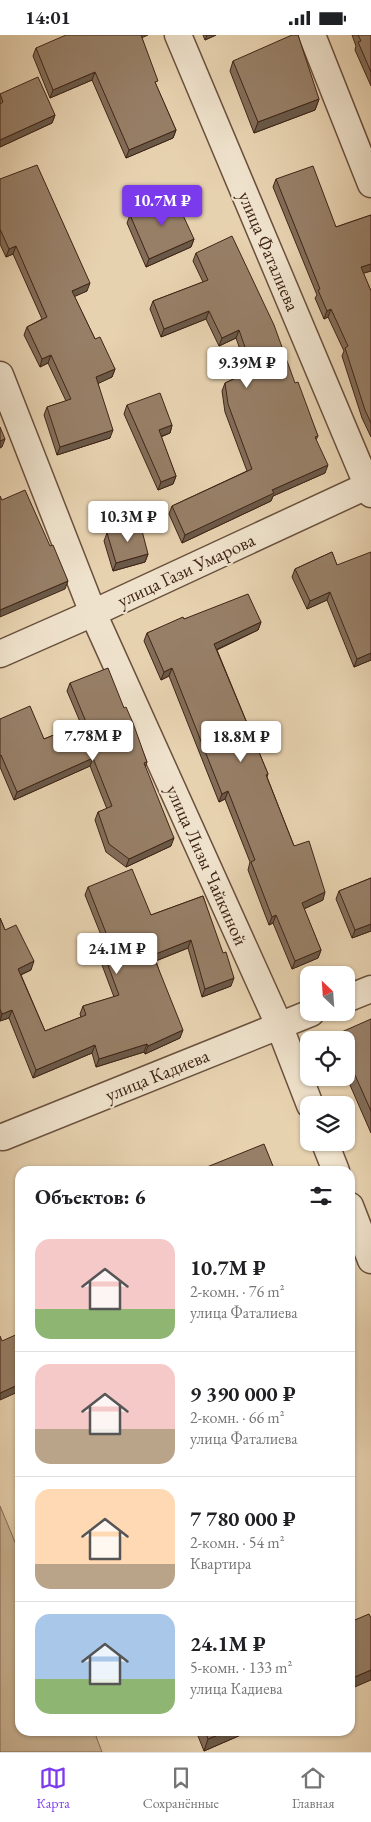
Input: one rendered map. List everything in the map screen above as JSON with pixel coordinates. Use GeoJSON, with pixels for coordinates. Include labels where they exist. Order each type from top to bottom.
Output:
{"type":"FeatureCollection","features":[{"type":"Feature","properties":{"kind":"street","name":"улица Фаталиева"},"geometry":{"type":"LineString","coordinates":[[178,35],[370,488]]}},
{"type":"Feature","properties":{"kind":"street"},"geometry":{"type":"LineString","coordinates":[[312,35],[371,184]]}},
{"type":"Feature","properties":{"kind":"street","name":"улица Лизы Чайкиной"},"geometry":{"type":"LineString","coordinates":[[0,375],[93,613],[279,1025],[307,1096]]}},
{"type":"Feature","properties":{"kind":"street","name":"улица Гази Умарова"},"geometry":{"type":"LineString","coordinates":[[0,653],[370,488]]}},
{"type":"Feature","properties":{"kind":"street"},"geometry":{"type":"LineString","coordinates":[[355,995],[371,989]]}},
{"type":"Feature","properties":{"kind":"street","name":"улица Кадиева"},"geometry":{"type":"LineString","coordinates":[[1,1136],[300,1017]]}},
{"type":"Feature","properties":{"kind":"street"},"geometry":{"type":"LineString","coordinates":[[328,1151],[334,1166]]}},
{"type":"Feature","properties":{"kind":"street"},"geometry":{"type":"LineString","coordinates":[[355,1219],[371,1260]]}},
{"type":"Feature","properties":{"kind":"shaded area"},"geometry":{"type":"Polygon","coordinates":[[[0,1506],[15,1542],[15,1736],[96,1736],[102,1752],[0,1752],[0,1506]]]}},
{"type":"Feature","properties":{"kind":"building"},"geometry":{"type":"Polygon","coordinates":[[[66,35],[141,35],[158,81],[155,82],[176,130],[129,150],[95,72],[53,90],[36,48],[66,35]]]}},
{"type":"Feature","properties":{"kind":"building"},"geometry":{"type":"Polygon","coordinates":[[[292,35],[298,35],[319,99],[258,122],[233,61],[292,35]]]}},
{"type":"Feature","properties":{"kind":"building"},"geometry":{"type":"Polygon","coordinates":[[[358,35],[371,35],[371,72],[358,42],[361,41],[358,35]]]}},
{"type":"Feature","properties":{"kind":"building"},"geometry":{"type":"Polygon","coordinates":[[[38,77],[55,115],[0,140],[0,104],[3,102],[0,94],[38,77]]]}},
{"type":"Feature","properties":{"kind":"building"},"geometry":{"type":"Polygon","coordinates":[[[37,165],[90,283],[72,291],[95,339],[100,337],[115,369],[96,377],[113,430],[60,447],[47,407],[71,399],[51,355],[42,359],[27,327],[47,317],[16,246],[9,249],[0,229],[0,179],[37,165]]]}},
{"type":"Feature","properties":{"kind":"building"},"geometry":{"type":"Polygon","coordinates":[[[313,166],[336,227],[371,215],[371,264],[361,267],[371,291],[371,423],[345,348],[348,346],[331,309],[327,311],[276,179],[313,166]]]}},
{"type":"Feature","properties":{"kind":"building"},"geometry":{"type":"Polygon","coordinates":[[[174,196],[194,239],[149,259],[130,215],[174,196]]]}},
{"type":"Feature","properties":{"kind":"building"},"geometry":{"type":"Polygon","coordinates":[[[232,236],[274,325],[295,383],[298,382],[318,436],[315,437],[328,465],[272,490],[274,493],[185,535],[172,506],[252,469],[228,404],[225,383],[253,370],[239,330],[222,338],[209,311],[164,329],[153,301],[208,280],[196,253],[232,236]]]}},
{"type":"Feature","properties":{"kind":"building"},"geometry":{"type":"Polygon","coordinates":[[[160,393],[172,425],[159,430],[176,476],[161,482],[127,405],[160,393]]]}},
{"type":"Feature","properties":{"kind":"building"},"geometry":{"type":"Polygon","coordinates":[[[0,427],[5,439],[0,441],[0,427]]]}},
{"type":"Feature","properties":{"kind":"building"},"geometry":{"type":"Polygon","coordinates":[[[25,490],[50,546],[53,545],[68,581],[0,610],[0,496],[2,500],[25,490]]]}},
{"type":"Feature","properties":{"kind":"building"},"geometry":{"type":"Polygon","coordinates":[[[140,523],[148,554],[116,563],[107,533],[140,523]]]}},
{"type":"Feature","properties":{"kind":"building"},"geometry":{"type":"Polygon","coordinates":[[[332,552],[337,565],[371,552],[371,653],[357,659],[330,592],[310,601],[295,569],[332,552]]]}},
{"type":"Feature","properties":{"kind":"building"},"geometry":{"type":"Polygon","coordinates":[[[248,594],[261,622],[214,644],[268,774],[266,775],[294,846],[309,841],[325,892],[302,903],[321,950],[295,961],[276,915],[272,917],[251,862],[255,860],[228,791],[222,794],[172,668],[164,672],[147,633],[183,617],[184,619],[248,594]]]}},
{"type":"Feature","properties":{"kind":"building"},"geometry":{"type":"Polygon","coordinates":[[[108,668],[124,708],[126,707],[133,723],[147,762],[144,763],[174,838],[129,859],[109,844],[98,812],[112,806],[93,758],[17,792],[0,756],[0,719],[30,706],[44,739],[86,722],[70,683],[108,668]]]}},
{"type":"Feature","properties":{"kind":"building"},"geometry":{"type":"Polygon","coordinates":[[[132,869],[151,915],[203,896],[223,953],[226,952],[234,978],[205,989],[191,940],[153,955],[183,1030],[148,1046],[147,1044],[99,1059],[95,1045],[36,1070],[12,1010],[2,1014],[0,1009],[0,918],[5,930],[16,925],[34,961],[18,969],[45,1031],[86,1015],[83,1006],[119,995],[99,941],[108,938],[88,887],[132,869]]]}},
{"type":"Feature","properties":{"kind":"building"},"geometry":{"type":"Polygon","coordinates":[[[371,878],[371,924],[355,930],[339,891],[371,878]]]}},
{"type":"Feature","properties":{"kind":"building"},"geometry":{"type":"Polygon","coordinates":[[[371,1019],[371,1111],[355,1075],[355,1031],[344,1031],[371,1019]]]}},
{"type":"Feature","properties":{"kind":"building"},"geometry":{"type":"Polygon","coordinates":[[[264,1144],[273,1166],[209,1166],[264,1144]]]}},
{"type":"Feature","properties":{"kind":"building"},"geometry":{"type":"Polygon","coordinates":[[[15,1335],[15,1386],[0,1393],[0,1336],[2,1341],[15,1335]]]}},
{"type":"Feature","properties":{"kind":"building"},"geometry":{"type":"Polygon","coordinates":[[[369,1614],[371,1618],[371,1670],[355,1677],[355,1620],[369,1614]]]}}]}
